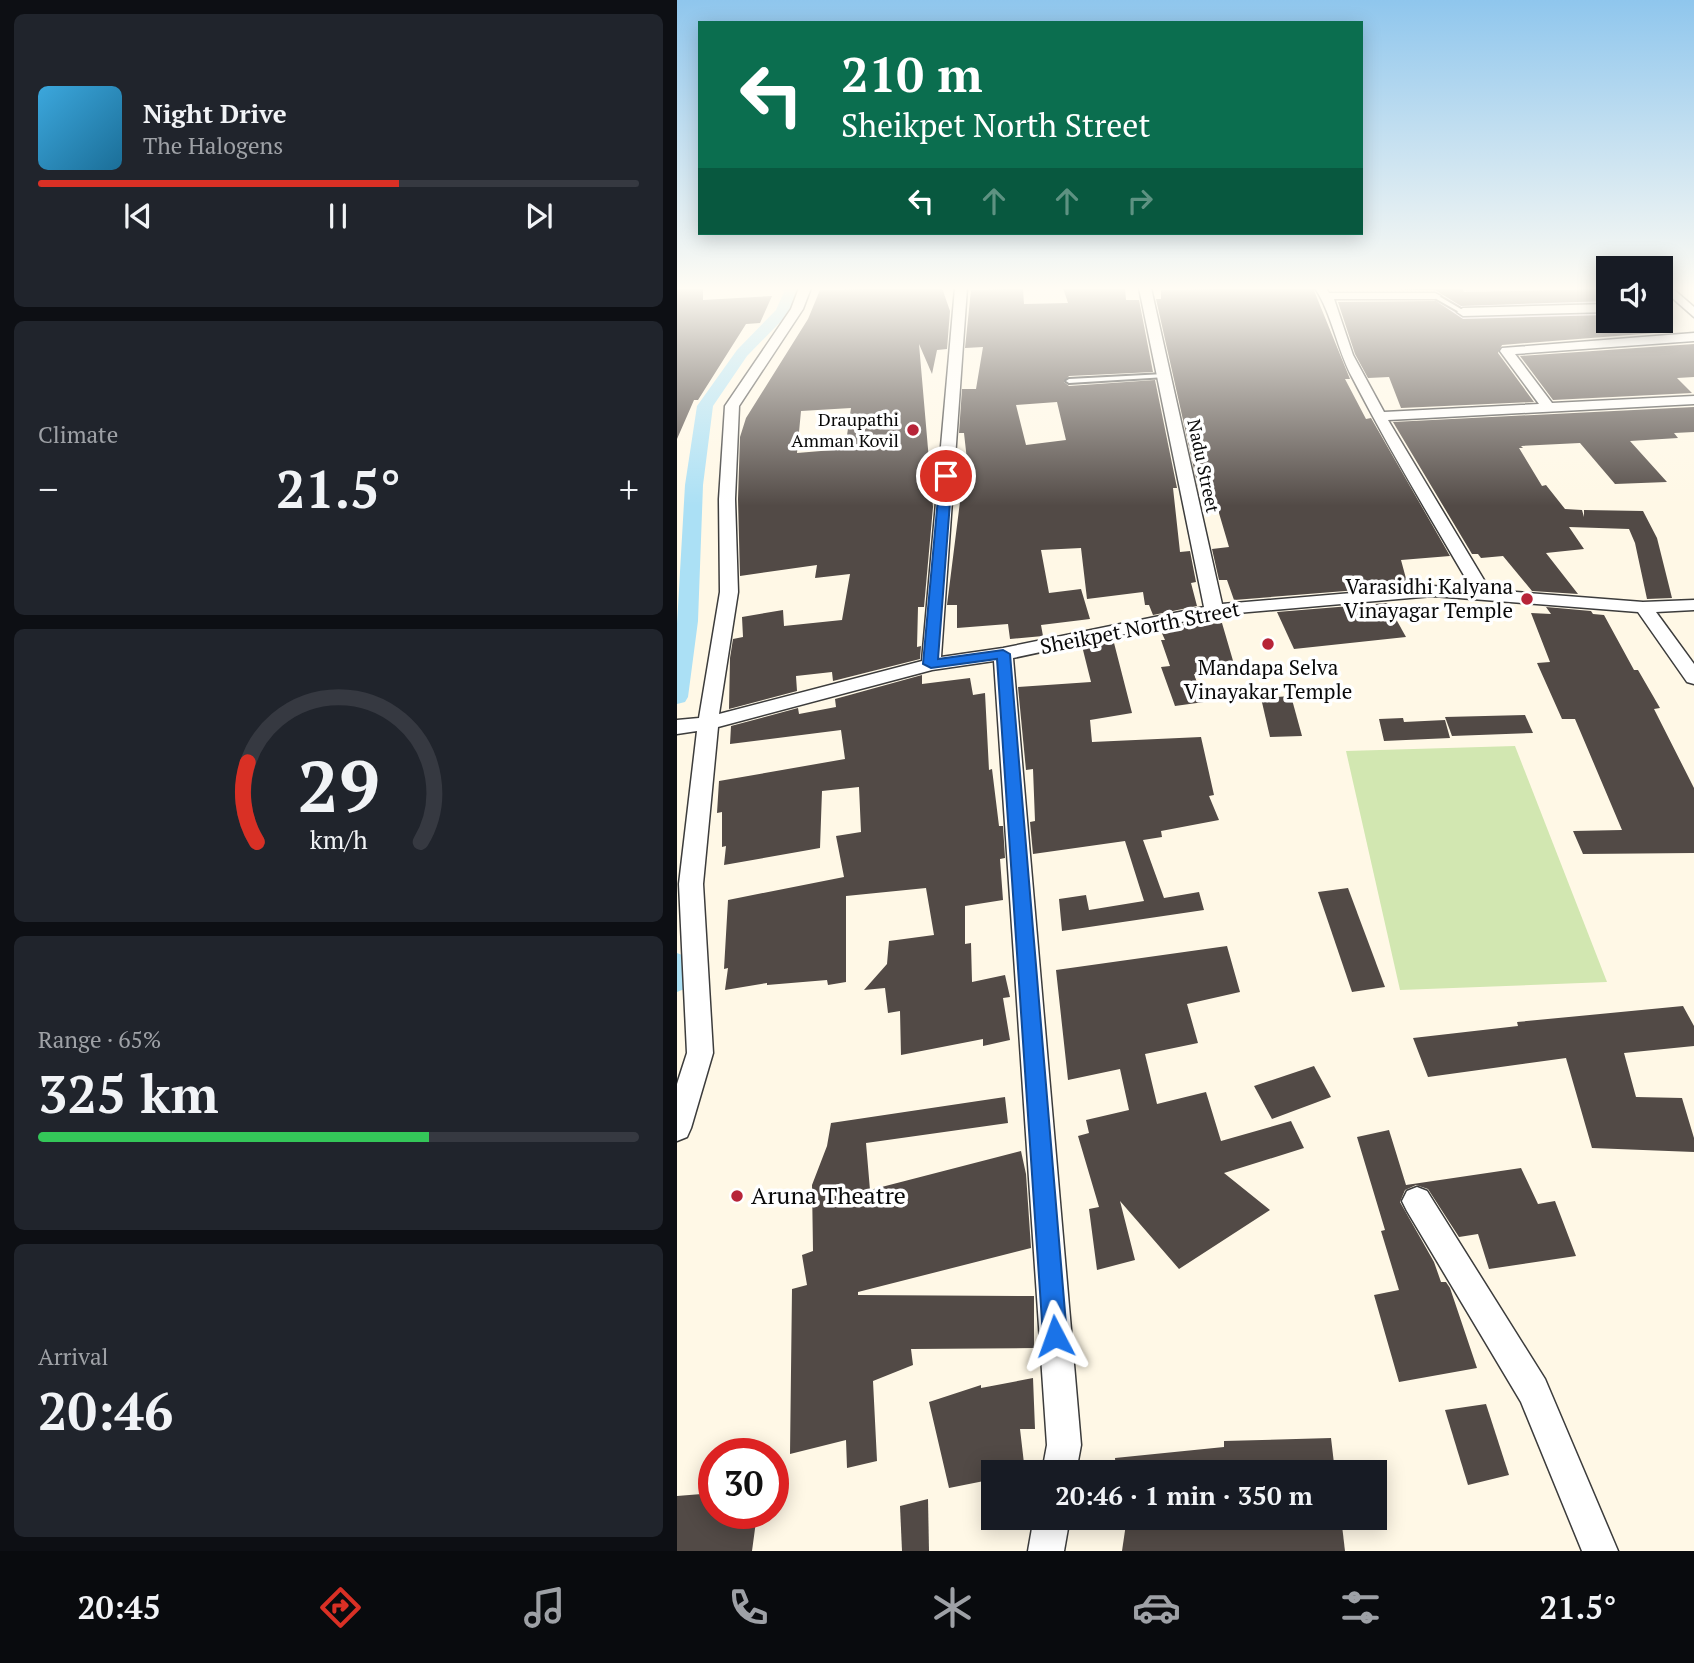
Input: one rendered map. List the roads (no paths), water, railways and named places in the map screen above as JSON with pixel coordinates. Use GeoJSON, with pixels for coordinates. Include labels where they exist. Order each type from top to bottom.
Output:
{"type":"FeatureCollection","features":[{"type":"Feature","properties":{"kind":"street"},"geometry":{"type":"LineString","coordinates":[[677,1128],[700,1053],[691,884],[708,723],[729,592],[727,499],[732,406],[760,360]]}},
{"type":"Feature","properties":{"kind":"street"},"geometry":{"type":"LineString","coordinates":[[931,664],[955,360]]}},
{"type":"Feature","properties":{"kind":"street","name":"Nadu Street"},"geometry":{"type":"LineString","coordinates":[[1161,360],[1214,610]]}},
{"type":"Feature","properties":{"kind":"street"},"geometry":{"type":"LineString","coordinates":[[1350,360],[1379,416],[1485,596]]}},
{"type":"Feature","properties":{"kind":"street"},"geometry":{"type":"LineString","coordinates":[[1513,360],[1549,408]]}},
{"type":"Feature","properties":{"kind":"street"},"geometry":{"type":"LineString","coordinates":[[1379,416],[1694,400]]}},
{"type":"Feature","properties":{"kind":"street","name":"Sheikpet North Street"},"geometry":{"type":"LineString","coordinates":[[677,727],[708,723],[931,664],[1003,654],[1214,610],[1433,591],[1642,607],[1694,605]]}},
{"type":"Feature","properties":{"kind":"street"},"geometry":{"type":"LineString","coordinates":[[1642,607],[1694,678]]}},
{"type":"Feature","properties":{"kind":"street"},"geometry":{"type":"LineString","coordinates":[[1003,654],[1064,1446],[1061,1460]]}},
{"type":"Feature","properties":{"kind":"street"},"geometry":{"type":"LineString","coordinates":[[1417,1201],[1533,1391],[1600,1551]]}},
{"type":"Feature","properties":{"kind":"street"},"geometry":{"type":"LineString","coordinates":[[1046,1551],[1050,1530]]}},
{"type":"Feature","properties":{"kind":"lane"},"geometry":{"type":"LineString","coordinates":[[1069,381],[1164,376]]}},
{"type":"Feature","properties":{"kind":"waterway"},"geometry":{"type":"LineString","coordinates":[[677,697],[688,621],[694,485],[705,406],[737,360]]}},
{"type":"Feature","properties":{"kind":"waterway"},"geometry":{"type":"LineString","coordinates":[[677,965],[677,980]]}},
{"type":"Feature","properties":{"kind":"place","name":"Draupathi Amman Kovil"},"geometry":{"type":"Point","coordinates":[913,430]}},
{"type":"Feature","properties":{"kind":"place","name":"Varasidhi Kalyana Vinayagar Temple"},"geometry":{"type":"Point","coordinates":[1527,599]}},
{"type":"Feature","properties":{"kind":"place","name":"Mandapa Selva Vinayakar Temple"},"geometry":{"type":"Point","coordinates":[1268,644]}},
{"type":"Feature","properties":{"kind":"place","name":"Aruna Theatre"},"geometry":{"type":"Point","coordinates":[737,1196]}}]}
